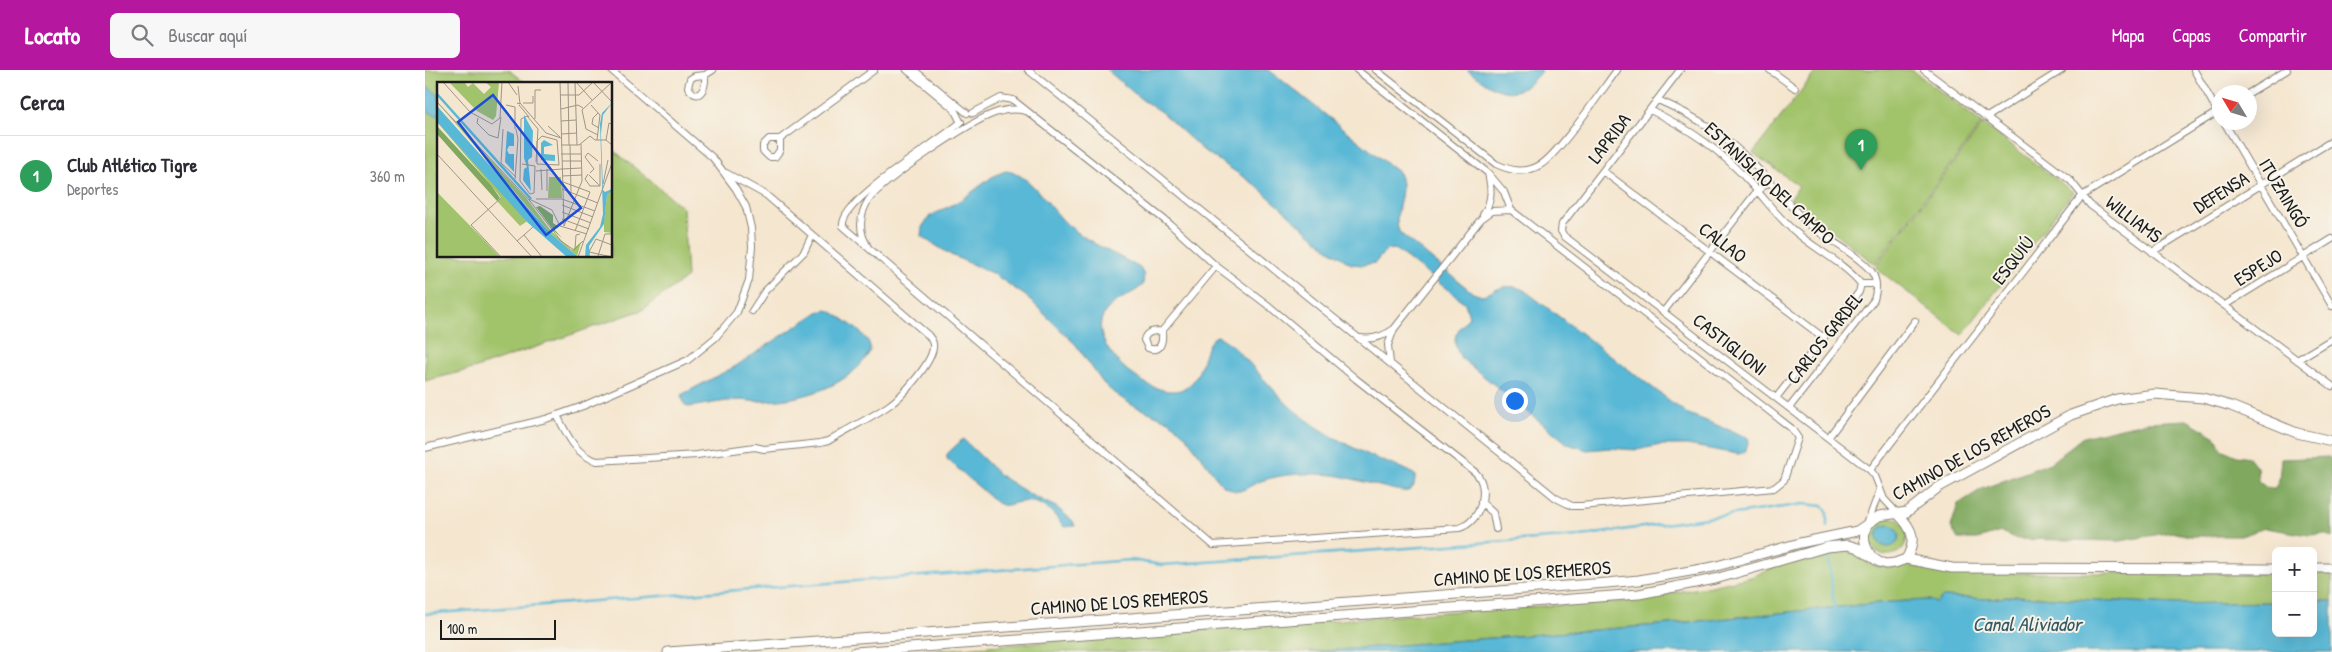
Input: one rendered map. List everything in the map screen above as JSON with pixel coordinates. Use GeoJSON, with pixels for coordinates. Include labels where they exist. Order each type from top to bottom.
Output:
{"type":"FeatureCollection","features":[{"type":"Feature","properties":{"kind":"main road","name":"CAMINO DE LOS REMEROS"},"geometry":{"type":"LineString","coordinates":[[668,652],[1639,580],[1713,567],[1800,543],[1841,536],[1857,531],[1879,516],[1907,512],[1939,487],[2071,415],[2117,399],[2163,394],[2203,398],[2231,406],[2297,433],[2320,440],[2332,441]]}},
{"type":"Feature","properties":{"kind":"main road"},"geometry":{"type":"LineString","coordinates":[[1898,514],[1908,524],[1913,536],[1911,550],[1906,559]]}},
{"type":"Feature","properties":{"kind":"main road"},"geometry":{"type":"LineString","coordinates":[[1868,522],[1863,538],[1872,558]]}},
{"type":"Feature","properties":{"kind":"main road","name":"CAMINO DE LOS REMEROS"},"geometry":{"type":"LineString","coordinates":[[855,652],[1639,594],[1715,579],[1827,547],[1848,545],[1858,548],[1872,558],[1886,564],[1906,559],[1952,568],[2272,569]]}},
{"type":"Feature","properties":{"kind":"main road"},"geometry":{"type":"LineString","coordinates":[[2317,568],[2332,568]]}},
{"type":"Feature","properties":{"kind":"street"},"geometry":{"type":"LineString","coordinates":[[425,448],[557,415],[583,406],[688,360],[715,338],[731,321],[744,296],[749,280],[752,247],[751,228],[745,207],[726,173],[698,145],[611,70]]}},
{"type":"Feature","properties":{"kind":"street"},"geometry":{"type":"LineString","coordinates":[[705,75],[713,70]]}},
{"type":"Feature","properties":{"kind":"street"},"geometry":{"type":"LineString","coordinates":[[780,139],[874,70]]}},
{"type":"Feature","properties":{"kind":"street"},"geometry":{"type":"LineString","coordinates":[[907,70],[954,109],[966,128]]}},
{"type":"Feature","properties":{"kind":"street"},"geometry":{"type":"LineString","coordinates":[[914,70],[970,113],[977,116],[977,121]]}},
{"type":"Feature","properties":{"kind":"street"},"geometry":{"type":"LineString","coordinates":[[1028,70],[1556,498],[1572,506],[1581,506],[1779,486],[1784,480],[1798,438],[1796,433],[1511,210],[1504,192],[1488,173],[1357,70]]}},
{"type":"Feature","properties":{"kind":"street"},"geometry":{"type":"LineString","coordinates":[[1376,70],[1496,164],[1516,171],[1532,169],[1550,158],[1617,70]]}},
{"type":"Feature","properties":{"kind":"street","name":"LAPRIDA"},"geometry":{"type":"LineString","coordinates":[[1562,224],[1680,70]]}},
{"type":"Feature","properties":{"kind":"street"},"geometry":{"type":"LineString","coordinates":[[1770,70],[1795,88]]}},
{"type":"Feature","properties":{"kind":"street","name":"WILLIAMS"},"geometry":{"type":"LineString","coordinates":[[1924,70],[2070,180],[2090,205],[2332,386]]}},
{"type":"Feature","properties":{"kind":"street"},"geometry":{"type":"LineString","coordinates":[[1987,117],[2062,70]]}},
{"type":"Feature","properties":{"kind":"street"},"geometry":{"type":"LineString","coordinates":[[2194,70],[2212,101]]}},
{"type":"Feature","properties":{"kind":"street"},"geometry":{"type":"LineString","coordinates":[[2257,88],[2287,70]]}},
{"type":"Feature","properties":{"kind":"street"},"geometry":{"type":"LineString","coordinates":[[1005,97],[1013,100],[1171,225],[1216,266],[1269,306],[1356,379],[1477,473],[1484,486],[1481,502],[1469,524],[1459,528],[1213,544],[846,230],[842,222],[863,195],[970,113],[1005,97]]}},
{"type":"Feature","properties":{"kind":"street","name":"ESTANISLAO DEL CAMPO"},"geometry":{"type":"LineString","coordinates":[[1658,100],[1711,126],[1735,147],[1811,226],[1871,271],[1876,284]]}},
{"type":"Feature","properties":{"kind":"street"},"geometry":{"type":"LineString","coordinates":[[871,250],[862,235],[862,215],[876,191],[977,121],[1006,110],[1026,112]]}},
{"type":"Feature","properties":{"kind":"street","name":"ESTANISLAO DEL CAMPO"},"geometry":{"type":"LineString","coordinates":[[1649,110],[1684,126],[1731,162],[1791,228],[1815,248],[1855,276],[1861,284]]}},
{"type":"Feature","properties":{"kind":"street","name":"ESQUIÚ"},"geometry":{"type":"LineString","coordinates":[[1870,470],[2082,196],[2212,117]]}},
{"type":"Feature","properties":{"kind":"street","name":"ITUZAINGÓ"},"geometry":{"type":"LineString","coordinates":[[2229,130],[2332,306]]}},
{"type":"Feature","properties":{"kind":"street","name":"DEFENSA"},"geometry":{"type":"LineString","coordinates":[[2152,252],[2332,141]]}},
{"type":"Feature","properties":{"kind":"street","name":"CALLAO"},"geometry":{"type":"LineString","coordinates":[[1603,171],[1711,250],[1824,338]]}},
{"type":"Feature","properties":{"kind":"street"},"geometry":{"type":"LineString","coordinates":[[557,415],[565,431],[582,455],[597,461],[697,455],[755,447],[764,449],[820,443],[828,441],[889,406],[903,393],[920,372],[932,352],[933,342],[907,316],[766,195],[726,173]]}},
{"type":"Feature","properties":{"kind":"street"},"geometry":{"type":"LineString","coordinates":[[1481,219],[1490,200],[1491,186],[1488,173]]}},
{"type":"Feature","properties":{"kind":"street"},"geometry":{"type":"LineString","coordinates":[[1664,311],[1757,191],[1769,182]]}},
{"type":"Feature","properties":{"kind":"street"},"geometry":{"type":"LineString","coordinates":[[1391,364],[1387,345],[1394,329],[1432,280],[1481,219],[1491,211],[1511,210]]}},
{"type":"Feature","properties":{"kind":"street","name":"CASTIGLIONI"},"geometry":{"type":"LineString","coordinates":[[1562,224],[1561,231],[1564,236],[1870,470],[1884,499],[1898,514]]}},
{"type":"Feature","properties":{"kind":"street"},"geometry":{"type":"LineString","coordinates":[[752,311],[765,291],[801,256],[812,235]]}},
{"type":"Feature","properties":{"kind":"street","name":"ESPEJO"},"geometry":{"type":"LineString","coordinates":[[2225,305],[2332,240]]}},
{"type":"Feature","properties":{"kind":"street"},"geometry":{"type":"LineString","coordinates":[[1162,332],[1216,266]]}},
{"type":"Feature","properties":{"kind":"street"},"geometry":{"type":"LineString","coordinates":[[1861,284],[1876,284]]}},
{"type":"Feature","properties":{"kind":"street","name":"CARLOS GARDEL"},"geometry":{"type":"LineString","coordinates":[[1776,398],[1859,292],[1861,284]]}},
{"type":"Feature","properties":{"kind":"street","name":"CARLOS GARDEL"},"geometry":{"type":"LineString","coordinates":[[1789,408],[1874,300],[1877,290],[1876,284]]}},
{"type":"Feature","properties":{"kind":"street"},"geometry":{"type":"LineString","coordinates":[[1828,438],[1915,321]]}},
{"type":"Feature","properties":{"kind":"street"},"geometry":{"type":"LineString","coordinates":[[1358,337],[1369,339],[1379,337],[1394,329]]}},
{"type":"Feature","properties":{"kind":"street"},"geometry":{"type":"LineString","coordinates":[[2297,360],[2332,339]]}},
{"type":"Feature","properties":{"kind":"street"},"geometry":{"type":"LineString","coordinates":[[1868,522],[1880,489]]}},
{"type":"Feature","properties":{"kind":"street"},"geometry":{"type":"LineString","coordinates":[[1481,502],[1493,513],[1496,529]]}},
{"type":"Feature","properties":{"kind":"green space"},"geometry":{"type":"Polygon","coordinates":[[[425,70],[509,70],[524,82],[437,82],[437,258],[613,258],[613,150],[683,208],[687,277],[642,310],[476,368],[425,381],[425,70]]]}},
{"type":"Feature","properties":{"kind":"green space"},"geometry":{"type":"Polygon","coordinates":[[[1817,70],[1912,70],[1982,123],[1875,264],[1790,199],[1799,186],[1753,153],[1817,70]]]}},
{"type":"Feature","properties":{"kind":"green space"},"geometry":{"type":"Polygon","coordinates":[[[1983,124],[2073,192],[1962,335],[1875,267],[1983,124]]]}},
{"type":"Feature","properties":{"kind":"green space"},"geometry":{"type":"Polygon","coordinates":[[[2187,420],[2216,437],[2221,449],[2237,456],[2250,458],[2257,467],[2258,481],[2267,488],[2275,488],[2279,480],[2281,459],[2329,457],[2332,460],[2332,537],[2324,534],[2309,535],[2265,528],[2241,536],[2190,536],[2172,532],[2120,541],[2017,539],[2001,532],[1978,539],[1958,539],[1951,527],[1958,504],[1982,489],[2050,463],[2083,437],[2147,422],[2187,420]]]}},
{"type":"Feature","properties":{"kind":"green space"},"geometry":{"type":"Polygon","coordinates":[[[1888,517],[1901,523],[1907,536],[1901,549],[1888,555],[1875,549],[1869,536],[1875,523],[1888,517]]]}},
{"type":"Feature","properties":{"kind":"green space"},"geometry":{"type":"Polygon","coordinates":[[[1836,549],[1859,552],[1878,567],[1889,568],[1914,563],[1933,569],[1959,573],[2272,573],[2272,602],[2175,604],[2015,596],[1991,599],[1944,597],[1936,603],[1929,600],[1889,602],[1659,625],[1310,652],[908,652],[1486,609],[1621,602],[1751,577],[1799,557],[1836,549]]]}},
{"type":"Feature","properties":{"kind":"green space"},"geometry":{"type":"Polygon","coordinates":[[[2317,573],[2332,573],[2332,601],[2317,601],[2317,573]]]}},
{"type":"Feature","properties":{"kind":"water"},"geometry":{"type":"Polygon","coordinates":[[[1107,70],[1269,70],[1399,173],[1402,189],[1397,226],[1400,233],[1473,293],[1482,296],[1507,287],[1524,290],[1686,413],[1747,437],[1749,440],[1745,452],[1738,454],[1687,445],[1660,445],[1637,450],[1609,448],[1587,450],[1568,444],[1461,358],[1455,340],[1460,327],[1469,317],[1465,303],[1395,249],[1386,250],[1375,263],[1351,264],[1328,249],[1254,184],[1203,150],[1161,112],[1141,99],[1107,70]]]}},
{"type":"Feature","properties":{"kind":"water"},"geometry":{"type":"Polygon","coordinates":[[[1467,70],[1542,70],[1523,88],[1506,91],[1497,89],[1467,70]]]}},
{"type":"Feature","properties":{"kind":"water"},"geometry":{"type":"Polygon","coordinates":[[[425,85],[437,94],[437,115],[430,113],[425,108],[425,85]]]}},
{"type":"Feature","properties":{"kind":"water"},"geometry":{"type":"Polygon","coordinates":[[[1005,171],[1014,173],[1031,184],[1076,232],[1140,268],[1144,275],[1143,285],[1110,307],[1102,318],[1101,330],[1105,343],[1113,356],[1125,369],[1153,387],[1168,391],[1180,390],[1189,386],[1195,379],[1207,347],[1211,340],[1217,336],[1224,339],[1244,357],[1286,403],[1307,420],[1335,438],[1415,475],[1415,482],[1412,488],[1404,491],[1340,476],[1315,474],[1297,474],[1269,478],[1240,491],[1222,485],[1185,435],[1169,421],[1132,405],[1114,393],[1103,383],[1076,345],[1027,297],[994,274],[951,255],[921,236],[922,227],[930,216],[960,201],[992,177],[1005,171]]]}},
{"type":"Feature","properties":{"kind":"water"},"geometry":{"type":"Polygon","coordinates":[[[831,311],[853,327],[864,336],[870,346],[869,353],[862,363],[841,380],[829,387],[788,399],[738,400],[688,407],[685,405],[681,395],[736,366],[818,312],[831,311]]]}},
{"type":"Feature","properties":{"kind":"water"},"geometry":{"type":"Polygon","coordinates":[[[963,439],[1001,476],[1031,495],[1056,507],[1073,521],[1075,526],[1064,527],[1050,510],[1038,503],[1024,502],[1004,505],[997,503],[947,459],[947,454],[963,439]]]}},
{"type":"Feature","properties":{"kind":"water"},"geometry":{"type":"Polygon","coordinates":[[[1888,525],[1896,528],[1899,536],[1896,544],[1888,547],[1880,544],[1877,536],[1880,528],[1888,525]]]}},
{"type":"Feature","properties":{"kind":"water","name":"Canal Aliviador"},"geometry":{"type":"Polygon","coordinates":[[[2015,596],[2175,604],[2272,602],[2272,637],[2317,637],[2317,601],[2332,601],[2332,652],[1310,652],[1659,625],[1889,602],[1929,600],[1936,603],[1943,597],[1991,599],[2015,596]]]}},
{"type":"Feature","properties":{"kind":"waterway"},"geometry":{"type":"LineString","coordinates":[[425,614],[1131,560],[1162,565],[1580,536],[1804,504],[1823,506],[1827,511],[1827,527]]}},
{"type":"Feature","properties":{"kind":"waterway"},"geometry":{"type":"LineString","coordinates":[[1829,557],[1834,608]]}},
{"type":"Feature","properties":{"kind":"place","name":"Club Atlético Tigre"},"geometry":{"type":"Point","coordinates":[1861,170]}}]}
